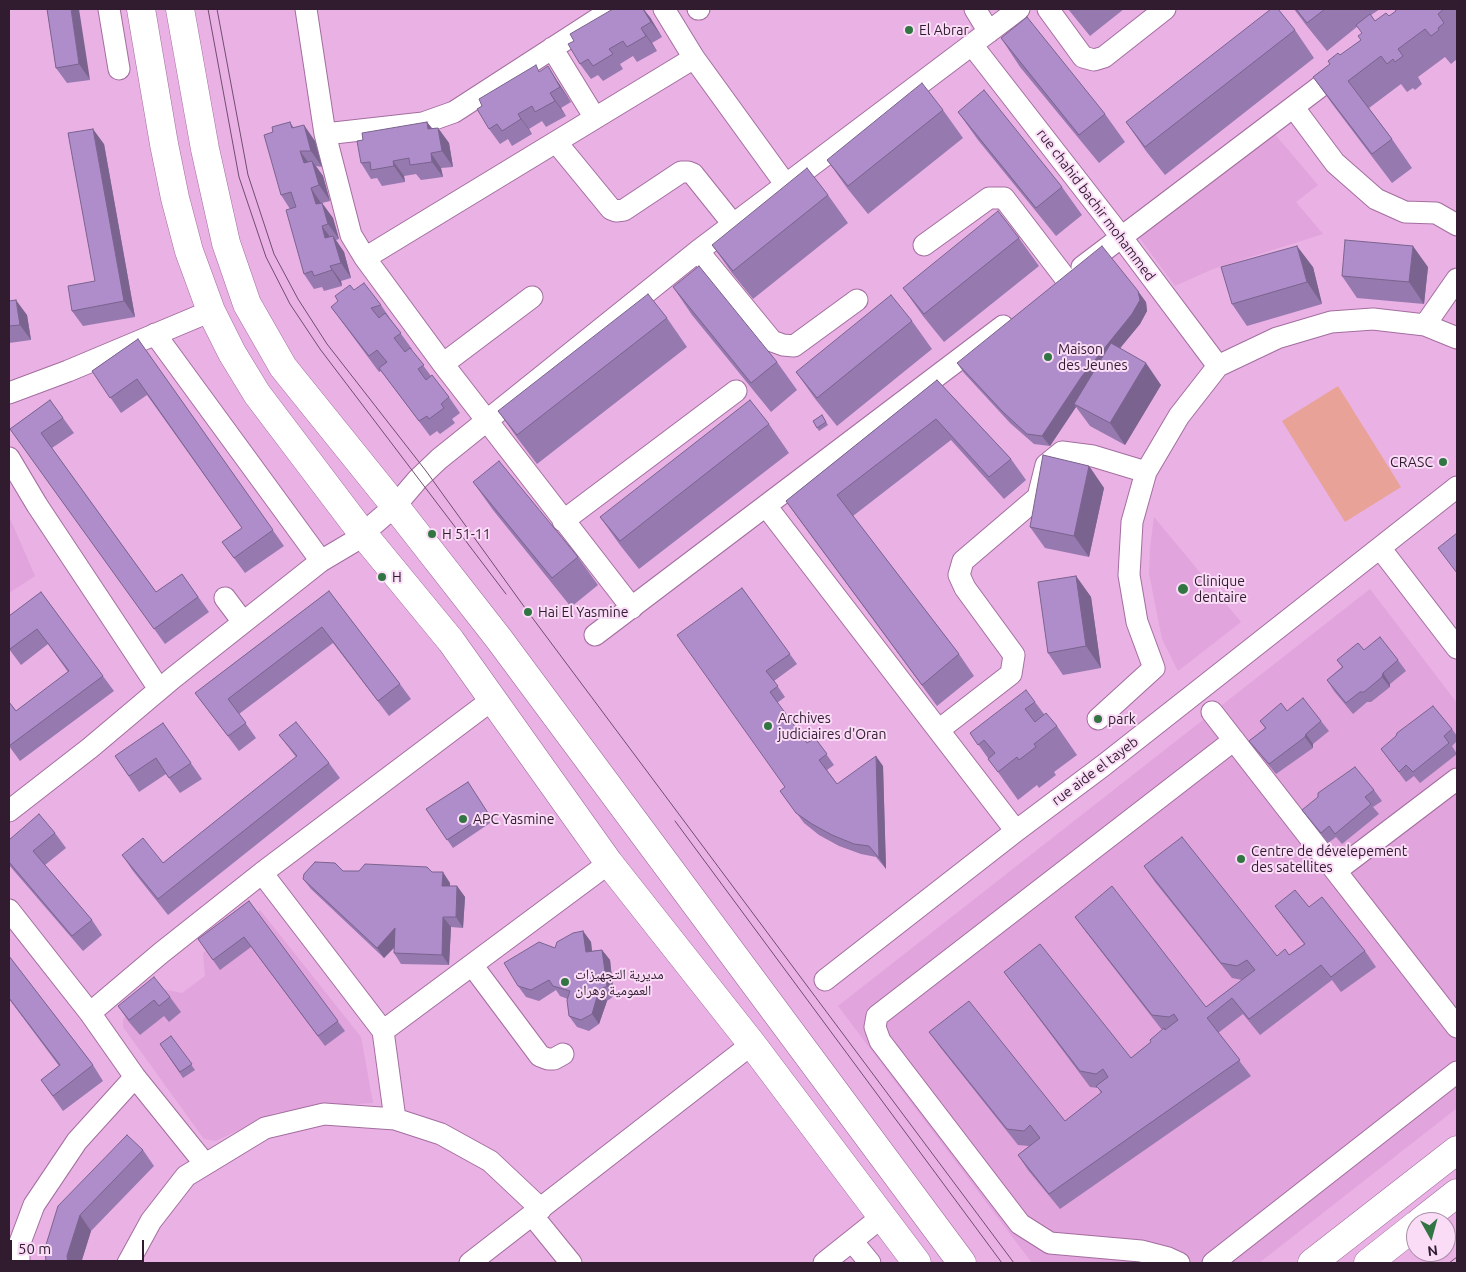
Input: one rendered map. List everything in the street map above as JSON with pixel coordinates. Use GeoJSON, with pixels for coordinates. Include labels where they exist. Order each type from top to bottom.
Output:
{"type":"FeatureCollection","features":[{"type":"Feature","properties":{"kind":"main road"},"geometry":{"type":"LineString","coordinates":[[141,9],[175,198],[189,250],[210,311],[232,353],[257,394],[363,534],[451,641],[609,863],[752,1044],[917,1263]]}},
{"type":"Feature","properties":{"kind":"main road"},"geometry":{"type":"LineString","coordinates":[[180,9],[205,150],[219,214],[235,272],[248,304],[283,367],[499,639],[962,1263]]}},
{"type":"Feature","properties":{"kind":"main road"},"geometry":{"type":"LineString","coordinates":[[1312,1263],[1457,1150]]}},
{"type":"Feature","properties":{"kind":"main road"},"geometry":{"type":"LineString","coordinates":[[1433,1212],[1457,1193]]}},
{"type":"Feature","properties":{"kind":"main road"},"geometry":{"type":"LineString","coordinates":[[1368,1263],[1406,1234]]}},
{"type":"Feature","properties":{"kind":"street"},"geometry":{"type":"LineString","coordinates":[[109,9],[119,69]]}},
{"type":"Feature","properties":{"kind":"street"},"geometry":{"type":"LineString","coordinates":[[306,9],[325,134],[351,235],[365,258],[443,364],[632,608]]}},
{"type":"Feature","properties":{"kind":"street"},"geometry":{"type":"LineString","coordinates":[[325,134],[423,123],[454,112],[613,9]]}},
{"type":"Feature","properties":{"kind":"street"},"geometry":{"type":"LineString","coordinates":[[664,9],[694,58],[786,185]]}},
{"type":"Feature","properties":{"kind":"street"},"geometry":{"type":"LineString","coordinates":[[975,9],[990,32]]}},
{"type":"Feature","properties":{"kind":"street"},"geometry":{"type":"LineString","coordinates":[[9,811],[90,748],[159,689],[320,561],[363,534],[395,506],[426,471],[698,251],[1019,9]]}},
{"type":"Feature","properties":{"kind":"street"},"geometry":{"type":"LineString","coordinates":[[1048,9],[1082,57],[1094,60],[1104,57],[1165,9]]}},
{"type":"Feature","properties":{"kind":"street","name":"rue chahid bachir mohammed"},"geometry":{"type":"LineString","coordinates":[[972,45],[1218,366]]}},
{"type":"Feature","properties":{"kind":"street"},"geometry":{"type":"LineString","coordinates":[[552,48],[595,118]]}},
{"type":"Feature","properties":{"kind":"street"},"geometry":{"type":"LineString","coordinates":[[924,246],[989,198],[1004,198],[1058,285],[1294,108],[1360,55]]}},
{"type":"Feature","properties":{"kind":"street"},"geometry":{"type":"LineString","coordinates":[[365,258],[694,58]]}},
{"type":"Feature","properties":{"kind":"street"},"geometry":{"type":"LineString","coordinates":[[1294,108],[1335,163],[1376,199],[1405,212],[1436,213],[1457,225]]}},
{"type":"Feature","properties":{"kind":"street"},"geometry":{"type":"LineString","coordinates":[[556,142],[611,209],[616,212],[624,210],[681,172],[688,172],[693,174],[733,224]]}},
{"type":"Feature","properties":{"kind":"street"},"geometry":{"type":"LineString","coordinates":[[698,251],[772,341],[783,346],[794,346],[857,300]]}},
{"type":"Feature","properties":{"kind":"street"},"geometry":{"type":"LineString","coordinates":[[1425,325],[1457,279]]}},
{"type":"Feature","properties":{"kind":"street"},"geometry":{"type":"LineString","coordinates":[[443,364],[532,297]]}},
{"type":"Feature","properties":{"kind":"street"},"geometry":{"type":"LineString","coordinates":[[9,393],[68,371],[210,311]]}},
{"type":"Feature","properties":{"kind":"street"},"geometry":{"type":"LineString","coordinates":[[595,635],[1019,315]]}},
{"type":"Feature","properties":{"kind":"street"},"geometry":{"type":"LineString","coordinates":[[1098,719],[1154,668],[1137,622],[1129,574],[1132,522],[1146,472],[1179,416],[1218,366],[1277,338],[1331,322],[1373,319],[1425,325],[1457,338]]}},
{"type":"Feature","properties":{"kind":"street"},"geometry":{"type":"LineString","coordinates":[[155,334],[320,561]]}},
{"type":"Feature","properties":{"kind":"street"},"geometry":{"type":"LineString","coordinates":[[563,521],[736,391]]}},
{"type":"Feature","properties":{"kind":"street"},"geometry":{"type":"LineString","coordinates":[[940,729],[1011,674],[1014,655],[966,588],[959,575],[963,562],[1038,497],[1046,465],[1062,452],[1093,456],[1146,472]]}},
{"type":"Feature","properties":{"kind":"street"},"geometry":{"type":"LineString","coordinates":[[9,458],[42,513],[159,689]]}},
{"type":"Feature","properties":{"kind":"street","name":"rue aide el tayeb"},"geometry":{"type":"LineString","coordinates":[[826,980],[1016,831],[1112,759],[1457,487]]}},
{"type":"Feature","properties":{"kind":"street"},"geometry":{"type":"LineString","coordinates":[[766,506],[940,729],[1016,831]]}},
{"type":"Feature","properties":{"kind":"street"},"geometry":{"type":"LineString","coordinates":[[1380,548],[1457,648]]}},
{"type":"Feature","properties":{"kind":"street"},"geometry":{"type":"LineString","coordinates":[[225,598],[243,622]]}},
{"type":"Feature","properties":{"kind":"street"},"geometry":{"type":"LineString","coordinates":[[90,1013],[161,953],[262,873],[493,699]]}},
{"type":"Feature","properties":{"kind":"street"},"geometry":{"type":"LineString","coordinates":[[1212,712],[1457,1027]]}},
{"type":"Feature","properties":{"kind":"street"},"geometry":{"type":"LineString","coordinates":[[1179,1263],[1141,1251],[1050,1243],[1020,1224],[880,1041],[875,1027],[877,1016],[1234,740]]}},
{"type":"Feature","properties":{"kind":"street"},"geometry":{"type":"LineString","coordinates":[[1336,871],[1457,779]]}},
{"type":"Feature","properties":{"kind":"street"},"geometry":{"type":"LineString","coordinates":[[383,1031],[609,863]]}},
{"type":"Feature","properties":{"kind":"street"},"geometry":{"type":"LineString","coordinates":[[262,873],[383,1031],[395,1119]]}},
{"type":"Feature","properties":{"kind":"street"},"geometry":{"type":"LineString","coordinates":[[9,910],[90,1013],[135,1077],[205,1164]]}},
{"type":"Feature","properties":{"kind":"street"},"geometry":{"type":"LineString","coordinates":[[472,965],[540,1056],[548,1060],[563,1054]]}},
{"type":"Feature","properties":{"kind":"street"},"geometry":{"type":"LineString","coordinates":[[470,1263],[752,1044]]}},
{"type":"Feature","properties":{"kind":"street"},"geometry":{"type":"LineString","coordinates":[[1213,1263],[1457,1072]]}},
{"type":"Feature","properties":{"kind":"street"},"geometry":{"type":"LineString","coordinates":[[19,1263],[19,1245],[34,1204],[77,1141],[135,1077]]}},
{"type":"Feature","properties":{"kind":"street"},"geometry":{"type":"LineString","coordinates":[[128,1263],[151,1221],[186,1176],[265,1128],[324,1114],[395,1119],[441,1134],[490,1161],[536,1212],[571,1263]]}},
{"type":"Feature","properties":{"kind":"street"},"geometry":{"type":"LineString","coordinates":[[824,1263],[883,1216]]}},
{"type":"Feature","properties":{"kind":"street"},"geometry":{"type":"LineString","coordinates":[[852,1241],[870,1263]]}},
{"type":"Feature","properties":{"kind":"shaded area"},"geometry":{"type":"Polygon","coordinates":[[[1273,132],[1318,185],[1296,202],[1323,234],[1213,269],[1175,286],[1138,236],[1273,132]]]}},
{"type":"Feature","properties":{"kind":"shaded area"},"geometry":{"type":"Polygon","coordinates":[[[1338,386],[1401,487],[1345,522],[1282,421],[1338,386]]]}},
{"type":"Feature","properties":{"kind":"shaded area"},"geometry":{"type":"Polygon","coordinates":[[[9,516],[35,576],[9,593],[9,516]]]}},
{"type":"Feature","properties":{"kind":"shaded area","name":"Clinique dentaire"},"geometry":{"type":"Polygon","coordinates":[[[1154,517],[1241,622],[1178,671],[1162,639],[1149,573],[1154,517]]]}},
{"type":"Feature","properties":{"kind":"shaded area","name":"Centre de dévelepement des satellites"},"geometry":{"type":"Polygon","coordinates":[[[1370,589],[1457,703],[1457,1108],[1259,1263],[1032,1263],[838,1006],[1370,589]]]}},
{"type":"Feature","properties":{"kind":"shaded area"},"geometry":{"type":"Polygon","coordinates":[[[260,910],[361,1037],[373,1103],[322,1106],[274,1113],[216,1141],[204,1139],[123,1027],[123,1019],[157,988],[182,993],[205,976],[203,953],[260,910]]]}},
{"type":"Feature","properties":{"kind":"building"},"geometry":{"type":"Polygon","coordinates":[[[47,9],[71,9],[79,64],[56,68],[47,9]]]}},
{"type":"Feature","properties":{"kind":"building"},"geometry":{"type":"Polygon","coordinates":[[[613,9],[643,9],[651,22],[641,28],[646,36],[627,47],[623,41],[609,49],[613,54],[593,66],[588,59],[580,64],[568,44],[574,41],[570,34],[613,9]]]}},
{"type":"Feature","properties":{"kind":"building"},"geometry":{"type":"Polygon","coordinates":[[[1271,9],[1278,9],[1295,30],[1145,147],[1126,122],[1271,9]]]}},
{"type":"Feature","properties":{"kind":"building"},"geometry":{"type":"Polygon","coordinates":[[[1296,9],[1325,9],[1307,23],[1296,9]]]}},
{"type":"Feature","properties":{"kind":"building"},"geometry":{"type":"Polygon","coordinates":[[[1395,9],[1444,9],[1438,14],[1444,23],[1431,36],[1425,29],[1398,49],[1403,56],[1395,62],[1393,59],[1387,64],[1381,56],[1348,81],[1392,139],[1372,154],[1313,77],[1330,64],[1328,61],[1338,53],[1340,55],[1361,40],[1358,36],[1362,33],[1356,25],[1370,14],[1375,21],[1386,13],[1389,16],[1396,11],[1395,9]]]}},
{"type":"Feature","properties":{"kind":"building"},"geometry":{"type":"Polygon","coordinates":[[[1027,17],[1105,114],[1079,135],[1001,38],[1027,17]]]}},
{"type":"Feature","properties":{"kind":"building"},"geometry":{"type":"Polygon","coordinates":[[[536,65],[539,72],[548,66],[560,87],[550,93],[555,101],[535,112],[532,106],[518,114],[521,119],[502,131],[497,124],[489,129],[477,109],[482,106],[479,99],[536,65]]]}},
{"type":"Feature","properties":{"kind":"building"},"geometry":{"type":"Polygon","coordinates":[[[922,83],[943,110],[848,186],[827,160],[922,83]]]}},
{"type":"Feature","properties":{"kind":"building"},"geometry":{"type":"Polygon","coordinates":[[[984,90],[1062,187],[1036,208],[958,112],[984,90]]]}},
{"type":"Feature","properties":{"kind":"building"},"geometry":{"type":"Polygon","coordinates":[[[290,122],[292,128],[304,125],[311,151],[300,151],[304,163],[312,161],[319,185],[311,188],[316,204],[322,203],[328,224],[322,226],[325,238],[333,236],[341,263],[330,266],[332,270],[314,276],[312,271],[304,274],[286,210],[296,207],[291,192],[281,195],[264,135],[273,132],[272,127],[290,122]]]}},
{"type":"Feature","properties":{"kind":"building"},"geometry":{"type":"Polygon","coordinates":[[[427,122],[428,129],[438,128],[442,151],[431,153],[432,162],[410,165],[409,158],[393,161],[394,166],[371,170],[370,162],[361,163],[357,141],[363,140],[362,133],[427,122]]]}},
{"type":"Feature","properties":{"kind":"building"},"geometry":{"type":"Polygon","coordinates":[[[93,129],[124,301],[72,311],[68,286],[95,281],[68,133],[93,129]]]}},
{"type":"Feature","properties":{"kind":"building"},"geometry":{"type":"Polygon","coordinates":[[[807,168],[828,195],[733,271],[712,245],[807,168]]]}},
{"type":"Feature","properties":{"kind":"building"},"geometry":{"type":"Polygon","coordinates":[[[998,211],[1019,238],[924,314],[903,288],[998,211]]]}},
{"type":"Feature","properties":{"kind":"building"},"geometry":{"type":"Polygon","coordinates":[[[1345,240],[1413,246],[1409,282],[1342,276],[1345,240]]]}},
{"type":"Feature","properties":{"kind":"building","name":"Maison des Jeunes"},"geometry":{"type":"Polygon","coordinates":[[[1102,246],[1138,291],[1140,300],[1132,314],[1082,376],[1042,436],[1027,434],[1003,412],[957,363],[1102,246]]]}},
{"type":"Feature","properties":{"kind":"building"},"geometry":{"type":"Polygon","coordinates":[[[1297,246],[1307,282],[1232,304],[1221,267],[1297,246]]]}},
{"type":"Feature","properties":{"kind":"building"},"geometry":{"type":"Polygon","coordinates":[[[699,266],[777,362],[751,383],[673,287],[699,266]]]}},
{"type":"Feature","properties":{"kind":"building"},"geometry":{"type":"Polygon","coordinates":[[[364,283],[381,305],[371,308],[379,318],[385,313],[401,333],[394,338],[405,352],[410,348],[424,365],[418,369],[426,380],[432,375],[449,397],[441,404],[444,408],[429,419],[427,416],[419,421],[379,368],[387,362],[377,350],[369,356],[331,307],[338,301],[335,296],[350,285],[354,290],[364,283]]]}},
{"type":"Feature","properties":{"kind":"building"},"geometry":{"type":"Polygon","coordinates":[[[648,294],[667,318],[517,435],[498,411],[648,294]]]}},
{"type":"Feature","properties":{"kind":"building"},"geometry":{"type":"Polygon","coordinates":[[[891,295],[912,321],[817,398],[796,372],[891,295]]]}},
{"type":"Feature","properties":{"kind":"building"},"geometry":{"type":"Polygon","coordinates":[[[16,300],[20,325],[9,326],[9,301],[16,300]]]}},
{"type":"Feature","properties":{"kind":"building"},"geometry":{"type":"Polygon","coordinates":[[[138,339],[273,530],[234,558],[222,542],[242,528],[137,379],[110,398],[92,371],[138,339]]]}},
{"type":"Feature","properties":{"kind":"building"},"geometry":{"type":"Polygon","coordinates":[[[1111,343],[1146,363],[1110,423],[1074,404],[1111,343]]]}},
{"type":"Feature","properties":{"kind":"building"},"geometry":{"type":"Polygon","coordinates":[[[937,380],[1011,459],[989,477],[936,419],[837,495],[959,654],[922,685],[786,501],[937,380]]]}},
{"type":"Feature","properties":{"kind":"building"},"geometry":{"type":"Polygon","coordinates":[[[50,400],[63,418],[41,433],[156,592],[182,574],[198,597],[154,629],[10,429],[50,400]]]}},
{"type":"Feature","properties":{"kind":"building"},"geometry":{"type":"Polygon","coordinates":[[[750,400],[769,424],[620,541],[600,517],[750,400]]]}},
{"type":"Feature","properties":{"kind":"building"},"geometry":{"type":"Polygon","coordinates":[[[822,415],[826,422],[817,428],[813,421],[822,415]]]}},
{"type":"Feature","properties":{"kind":"building"},"geometry":{"type":"Polygon","coordinates":[[[1043,455],[1089,466],[1074,536],[1030,527],[1043,455]]]}},
{"type":"Feature","properties":{"kind":"building"},"geometry":{"type":"Polygon","coordinates":[[[499,461],[578,557],[552,578],[473,482],[499,461]]]}},
{"type":"Feature","properties":{"kind":"building"},"geometry":{"type":"Polygon","coordinates":[[[1457,533],[1457,573],[1438,548],[1457,533]]]}},
{"type":"Feature","properties":{"kind":"building"},"geometry":{"type":"Polygon","coordinates":[[[1076,576],[1086,646],[1048,653],[1038,582],[1076,576]]]}},
{"type":"Feature","properties":{"kind":"building","name":"Archives judiciaires d'Oran"},"geometry":{"type":"Polygon","coordinates":[[[742,588],[790,654],[766,671],[778,686],[770,692],[807,743],[815,738],[827,754],[819,760],[837,784],[876,756],[879,858],[869,846],[854,844],[832,835],[796,813],[780,791],[785,787],[677,635],[742,588]]]}},
{"type":"Feature","properties":{"kind":"building"},"geometry":{"type":"Polygon","coordinates":[[[329,591],[400,684],[378,701],[322,627],[228,699],[246,723],[228,736],[195,693],[329,591]]]}},
{"type":"Feature","properties":{"kind":"building"},"geometry":{"type":"Polygon","coordinates":[[[41,592],[103,676],[9,746],[9,702],[16,711],[69,671],[37,629],[10,649],[9,647],[9,616],[41,592]]]}},
{"type":"Feature","properties":{"kind":"building"},"geometry":{"type":"Polygon","coordinates":[[[1380,637],[1398,660],[1364,692],[1360,692],[1346,703],[1327,680],[1343,667],[1337,660],[1358,643],[1364,650],[1380,637]]]}},
{"type":"Feature","properties":{"kind":"building"},"geometry":{"type":"Polygon","coordinates":[[[1026,690],[1035,702],[1025,709],[1035,722],[1046,713],[1057,726],[1034,744],[1036,747],[1019,760],[1017,757],[998,772],[988,759],[995,753],[984,740],[978,745],[970,733],[1026,690]]]}},
{"type":"Feature","properties":{"kind":"building"},"geometry":{"type":"Polygon","coordinates":[[[1303,698],[1321,721],[1305,737],[1269,764],[1249,741],[1266,728],[1260,721],[1281,703],[1287,711],[1303,698]]]}},
{"type":"Feature","properties":{"kind":"building"},"geometry":{"type":"Polygon","coordinates":[[[1433,706],[1452,729],[1444,736],[1449,743],[1413,772],[1406,765],[1399,772],[1381,749],[1397,733],[1433,706]]]}},
{"type":"Feature","properties":{"kind":"building"},"geometry":{"type":"Polygon","coordinates":[[[296,722],[329,763],[158,899],[122,855],[143,838],[163,863],[297,756],[279,735],[296,722]]]}},
{"type":"Feature","properties":{"kind":"building"},"geometry":{"type":"Polygon","coordinates":[[[163,723],[191,763],[169,778],[156,758],[129,776],[115,756],[163,723]]]}},
{"type":"Feature","properties":{"kind":"building"},"geometry":{"type":"Polygon","coordinates":[[[1355,767],[1374,790],[1365,797],[1371,804],[1335,834],[1329,826],[1321,833],[1302,810],[1318,797],[1318,793],[1355,767]]]}},
{"type":"Feature","properties":{"kind":"building","name":"APC Yasmine"},"geometry":{"type":"Polygon","coordinates":[[[468,782],[488,813],[447,840],[426,809],[468,782]]]}},
{"type":"Feature","properties":{"kind":"building"},"geometry":{"type":"Polygon","coordinates":[[[39,814],[55,833],[33,851],[92,920],[72,936],[9,862],[9,840],[39,814]]]}},
{"type":"Feature","properties":{"kind":"building"},"geometry":{"type":"Polygon","coordinates":[[[1182,837],[1277,956],[1285,949],[1289,955],[1305,944],[1275,906],[1295,890],[1309,907],[1322,897],[1365,951],[1331,977],[1321,965],[1249,1019],[1232,998],[1207,1018],[1240,1060],[1049,1194],[1018,1155],[1040,1138],[1030,1125],[1024,1131],[1007,1129],[929,1032],[969,1001],[1065,1121],[1102,1092],[1096,1086],[1108,1077],[1103,1069],[1096,1074],[1080,1071],[1004,972],[1040,944],[1131,1058],[1151,1042],[1150,1040],[1164,1028],[1165,1030],[1178,1020],[1174,1014],[1169,1017],[1152,1015],[1075,917],[1112,886],[1206,1007],[1255,970],[1247,960],[1237,966],[1221,963],[1144,866],[1182,837]]]}},
{"type":"Feature","properties":{"kind":"building"},"geometry":{"type":"Polygon","coordinates":[[[315,862],[335,863],[343,871],[359,871],[365,864],[427,867],[432,872],[443,872],[442,886],[457,886],[456,917],[443,917],[442,955],[394,953],[395,928],[377,948],[303,879],[304,874],[315,862]]]}},
{"type":"Feature","properties":{"kind":"building"},"geometry":{"type":"Polygon","coordinates":[[[249,901],[338,1021],[318,1036],[244,937],[213,960],[198,939],[249,901]]]}},
{"type":"Feature","properties":{"kind":"building","name":"مديرية التجهيزات العمومية وهران"},"geometry":{"type":"Polygon","coordinates":[[[583,931],[586,952],[602,950],[607,986],[599,990],[592,1014],[581,1020],[569,1016],[567,1000],[570,991],[553,986],[549,980],[531,990],[518,986],[504,963],[539,942],[555,948],[557,942],[573,933],[583,931]]]}},
{"type":"Feature","properties":{"kind":"building"},"geometry":{"type":"Polygon","coordinates":[[[9,956],[93,1065],[53,1096],[41,1080],[60,1065],[9,998],[9,956]]]}},
{"type":"Feature","properties":{"kind":"building"},"geometry":{"type":"Polygon","coordinates":[[[154,977],[170,997],[159,1006],[154,1000],[129,1020],[118,1006],[154,977]]]}},
{"type":"Feature","properties":{"kind":"building"},"geometry":{"type":"Polygon","coordinates":[[[171,1036],[192,1064],[180,1072],[160,1044],[171,1036]]]}},
{"type":"Feature","properties":{"kind":"building"},"geometry":{"type":"Polygon","coordinates":[[[127,1135],[143,1150],[80,1215],[67,1256],[68,1263],[46,1263],[45,1248],[58,1206],[127,1135]]]}},
{"type":"Feature","properties":{"kind":"tram line"},"geometry":{"type":"LineString","coordinates":[[208,9],[239,177],[266,257],[290,304],[320,349],[506,594]]}},
{"type":"Feature","properties":{"kind":"tram line"},"geometry":{"type":"LineString","coordinates":[[217,9],[248,175],[274,254],[298,299],[327,344],[426,471],[528,612],[1014,1263]]}},
{"type":"Feature","properties":{"kind":"tram line"},"geometry":{"type":"LineString","coordinates":[[675,821],[1002,1263]]}},
{"type":"Feature","properties":{"kind":"tram line"},"geometry":{"type":"LineString","coordinates":[[1449,1263],[1457,1257]]}},
{"type":"Feature","properties":{"kind":"place","name":"El Abrar"},"geometry":{"type":"Point","coordinates":[909,30]}},
{"type":"Feature","properties":{"kind":"place","name":"Maison des Jeunes"},"geometry":{"type":"Point","coordinates":[1048,357]}},
{"type":"Feature","properties":{"kind":"place","name":"CRASC"},"geometry":{"type":"Point","coordinates":[1443,462]}},
{"type":"Feature","properties":{"kind":"place","name":"H 51-11"},"geometry":{"type":"Point","coordinates":[432,534]}},
{"type":"Feature","properties":{"kind":"place","name":"H"},"geometry":{"type":"Point","coordinates":[382,577]}},
{"type":"Feature","properties":{"kind":"place","name":"Clinique dentaire"},"geometry":{"type":"Point","coordinates":[1183,589]}},
{"type":"Feature","properties":{"kind":"place","name":"Hai El Yasmine"},"geometry":{"type":"Point","coordinates":[528,612]}},
{"type":"Feature","properties":{"kind":"place","name":"park"},"geometry":{"type":"Point","coordinates":[1098,719]}},
{"type":"Feature","properties":{"kind":"place","name":"Archives judiciaires d'Oran"},"geometry":{"type":"Point","coordinates":[768,726]}},
{"type":"Feature","properties":{"kind":"place","name":"APC Yasmine"},"geometry":{"type":"Point","coordinates":[463,819]}},
{"type":"Feature","properties":{"kind":"place","name":"Centre de dévelepement des satellites"},"geometry":{"type":"Point","coordinates":[1241,859]}},
{"type":"Feature","properties":{"kind":"place","name":"مديرية التجهيزات العمومية وهران"},"geometry":{"type":"Point","coordinates":[565,982]}}]}
